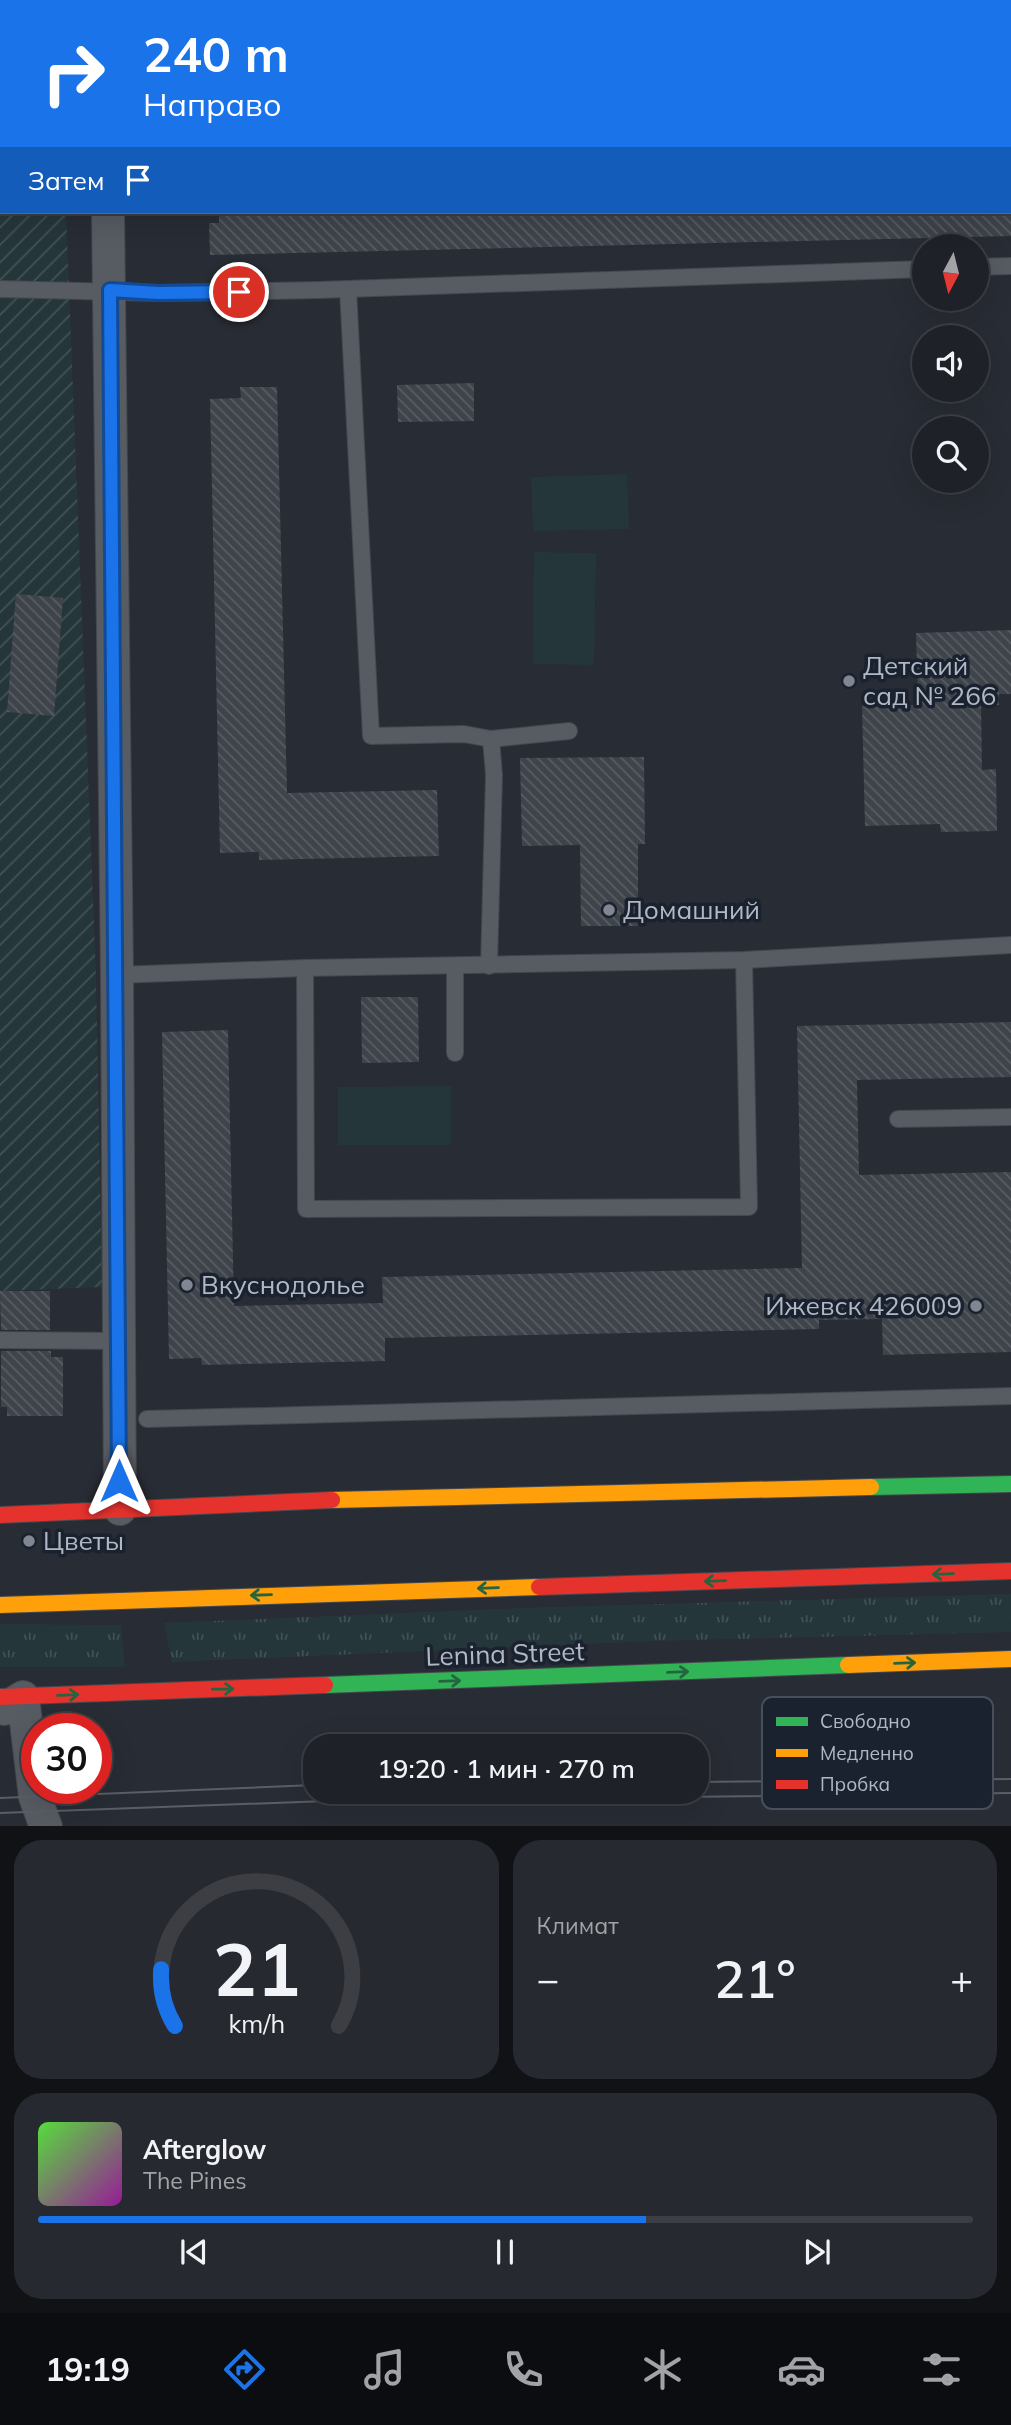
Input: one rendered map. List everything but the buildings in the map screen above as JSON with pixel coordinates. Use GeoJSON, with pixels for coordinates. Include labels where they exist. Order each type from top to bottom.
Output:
{"type":"FeatureCollection","features":[{"type":"Feature","properties":{"kind":"main road"},"geometry":{"type":"LineString","coordinates":[[0,1515],[452,1494],[1011,1484]]}},
{"type":"Feature","properties":{"kind":"main road"},"geometry":{"type":"LineString","coordinates":[[0,1605],[1011,1572]]}},
{"type":"Feature","properties":{"kind":"main road","name":"Lenina Street"},"geometry":{"type":"LineString","coordinates":[[8,1702],[1011,1659]]}},
{"type":"Feature","properties":{"kind":"street"},"geometry":{"type":"LineString","coordinates":[[108,214],[120,1509]]}},
{"type":"Feature","properties":{"kind":"street"},"geometry":{"type":"LineString","coordinates":[[8,1702],[46,1826]]}},
{"type":"Feature","properties":{"kind":"lane"},"geometry":{"type":"LineString","coordinates":[[989,267],[1011,266]]}},
{"type":"Feature","properties":{"kind":"lane"},"geometry":{"type":"LineString","coordinates":[[0,289],[158,293],[348,289],[912,269]]}},
{"type":"Feature","properties":{"kind":"lane"},"geometry":{"type":"LineString","coordinates":[[348,289],[371,736],[464,734],[491,739],[569,731]]}},
{"type":"Feature","properties":{"kind":"lane"},"geometry":{"type":"LineString","coordinates":[[489,966],[494,775],[491,739]]}},
{"type":"Feature","properties":{"kind":"lane"},"geometry":{"type":"LineString","coordinates":[[117,975],[305,968],[744,960],[1011,945]]}},
{"type":"Feature","properties":{"kind":"lane"},"geometry":{"type":"LineString","coordinates":[[305,968],[306,1209],[749,1207],[744,960]]}},
{"type":"Feature","properties":{"kind":"lane"},"geometry":{"type":"LineString","coordinates":[[455,966],[456,1053]]}},
{"type":"Feature","properties":{"kind":"lane"},"geometry":{"type":"LineString","coordinates":[[898,1119],[1011,1116]]}},
{"type":"Feature","properties":{"kind":"lane"},"geometry":{"type":"LineString","coordinates":[[0,1340],[119,1341]]}},
{"type":"Feature","properties":{"kind":"lane"},"geometry":{"type":"LineString","coordinates":[[147,1419],[1011,1396]]}},
{"type":"Feature","properties":{"kind":"green space"},"geometry":{"type":"Polygon","coordinates":[[[0,214],[66,214],[96,977],[102,1287],[0,1291],[0,214]]]}},
{"type":"Feature","properties":{"kind":"green space"},"geometry":{"type":"Polygon","coordinates":[[[627,474],[629,529],[533,531],[531,477],[627,474]]]}},
{"type":"Feature","properties":{"kind":"green space"},"geometry":{"type":"Polygon","coordinates":[[[534,552],[596,553],[594,665],[533,664],[534,552]]]}},
{"type":"Feature","properties":{"kind":"green space"},"geometry":{"type":"Polygon","coordinates":[[[451,1086],[451,1145],[338,1145],[338,1087],[451,1086]]]}},
{"type":"Feature","properties":{"kind":"green space"},"geometry":{"type":"Polygon","coordinates":[[[1011,1594],[1011,1632],[654,1641],[172,1662],[164,1623],[521,1608],[1011,1594]]]}},
{"type":"Feature","properties":{"kind":"green space"},"geometry":{"type":"Polygon","coordinates":[[[0,1624],[121,1625],[125,1667],[0,1667],[0,1624]]]}},
{"type":"Feature","properties":{"kind":"tram line"},"geometry":{"type":"LineString","coordinates":[[993,1779],[1011,1779]]}},
{"type":"Feature","properties":{"kind":"tram line"},"geometry":{"type":"LineString","coordinates":[[709,1782],[762,1781]]}},
{"type":"Feature","properties":{"kind":"tram line"},"geometry":{"type":"LineString","coordinates":[[0,1798],[303,1785]]}},
{"type":"Feature","properties":{"kind":"tram line"},"geometry":{"type":"LineString","coordinates":[[993,1793],[1011,1793]]}},
{"type":"Feature","properties":{"kind":"tram line"},"geometry":{"type":"LineString","coordinates":[[0,1813],[327,1801],[762,1796]]}},
{"type":"Feature","properties":{"kind":"traffic: fast"},"geometry":{"type":"LineString","coordinates":[[871,1487],[1011,1484]]}},
{"type":"Feature","properties":{"kind":"traffic: fast"},"geometry":{"type":"LineString","coordinates":[[325,1685],[848,1665]]}},
{"type":"Feature","properties":{"kind":"traffic: slow"},"geometry":{"type":"LineString","coordinates":[[332,1500],[871,1487]]}},
{"type":"Feature","properties":{"kind":"traffic: slow"},"geometry":{"type":"LineString","coordinates":[[0,1605],[539,1587]]}},
{"type":"Feature","properties":{"kind":"traffic: slow"},"geometry":{"type":"LineString","coordinates":[[848,1665],[1011,1659]]}},
{"type":"Feature","properties":{"kind":"traffic: jam"},"geometry":{"type":"LineString","coordinates":[[0,1515],[332,1500]]}},
{"type":"Feature","properties":{"kind":"traffic: jam"},"geometry":{"type":"LineString","coordinates":[[539,1587],[1011,1571]]}},
{"type":"Feature","properties":{"kind":"traffic: jam"},"geometry":{"type":"LineString","coordinates":[[0,1697],[325,1685]]}},
{"type":"Feature","properties":{"kind":"place","name":"Детский сад № 266"},"geometry":{"type":"Point","coordinates":[849,681]}},
{"type":"Feature","properties":{"kind":"place","name":"Домашний"},"geometry":{"type":"Point","coordinates":[609,910]}},
{"type":"Feature","properties":{"kind":"place","name":"Вкуснодолье"},"geometry":{"type":"Point","coordinates":[187,1285]}},
{"type":"Feature","properties":{"kind":"place","name":"Ижевск 426009"},"geometry":{"type":"Point","coordinates":[976,1306]}},
{"type":"Feature","properties":{"kind":"place","name":"Цветы"},"geometry":{"type":"Point","coordinates":[29,1541]}},
{"type":"Feature","properties":{"kind":"route"},"geometry":{"type":"LineString","coordinates":[[119,1481],[110,290],[158,293],[239,292]]}}]}
